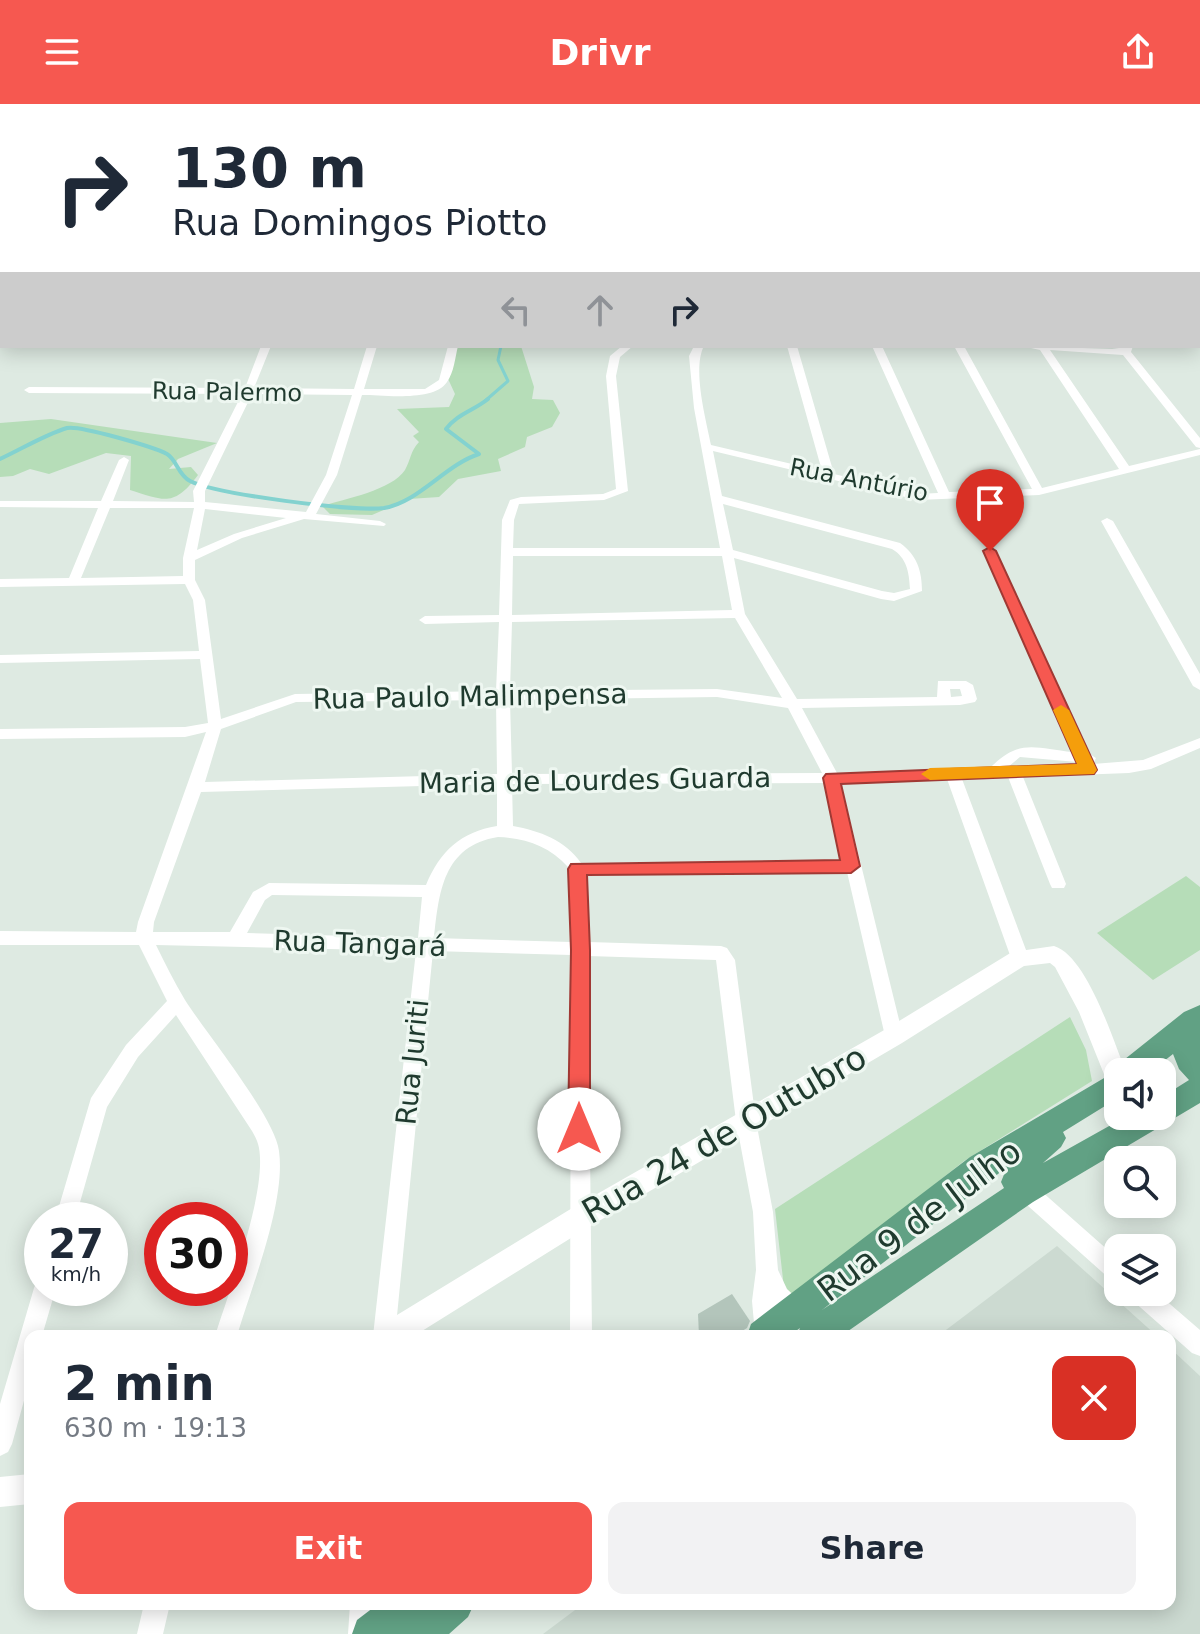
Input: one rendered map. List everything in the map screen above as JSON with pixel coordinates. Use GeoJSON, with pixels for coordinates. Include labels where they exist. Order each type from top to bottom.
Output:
{"type":"FeatureCollection","features":[{"type":"Feature","properties":{"kind":"main road"},"geometry":{"type":"LineString","coordinates":[[1147,1058],[1197,1018]]}},
{"type":"Feature","properties":{"kind":"main road"},"geometry":{"type":"LineString","coordinates":[[1197,1018],[1184,1049],[1188,1061],[1200,1073]]}},
{"type":"Feature","properties":{"kind":"main road"},"geometry":{"type":"LineString","coordinates":[[1176,1103],[1200,1088]]}},
{"type":"Feature","properties":{"kind":"main road","name":"Rua 9 de Julho"},"geometry":{"type":"LineString","coordinates":[[810,1327],[981,1167],[1104,1092]]}},
{"type":"Feature","properties":{"kind":"main road"},"geometry":{"type":"LineString","coordinates":[[1025,1190],[1016,1182],[1025,1161],[1071,1125],[1076,1111]]}},
{"type":"Feature","properties":{"kind":"main road","name":"Rua 9 de Julho"},"geometry":{"type":"LineString","coordinates":[[810,1327],[1090,1148],[1126,1130]]}},
{"type":"Feature","properties":{"kind":"main road"},"geometry":{"type":"LineString","coordinates":[[371,1634],[401,1610]]}},
{"type":"Feature","properties":{"kind":"main road"},"geometry":{"type":"LineString","coordinates":[[420,1634],[448,1610]]}},
{"type":"Feature","properties":{"kind":"street"},"geometry":{"type":"LineString","coordinates":[[228,1330],[263,1203],[270,1170],[269,1147],[259,1125],[177,1002],[144,939],[150,908],[196,787],[215,726],[199,600],[189,580],[189,558],[202,486],[248,392],[265,348]]}},
{"type":"Feature","properties":{"kind":"street"},"geometry":{"type":"LineString","coordinates":[[189,558],[238,536],[313,509],[338,462],[355,393],[371,348]]}},
{"type":"Feature","properties":{"kind":"street","name":"Rua Palermo"},"geometry":{"type":"LineString","coordinates":[[29,390],[426,392],[438,389],[445,380],[453,348]]}},
{"type":"Feature","properties":{"kind":"street"},"geometry":{"type":"LineString","coordinates":[[581,1330],[578,1219],[581,950],[577,869],[560,851],[542,839],[505,829],[502,779],[506,552],[514,502],[531,498],[604,497],[616,495],[623,485],[611,376],[613,360],[626,348]]}},
{"type":"Feature","properties":{"kind":"street"},"geometry":{"type":"LineString","coordinates":[[698,348],[694,356],[708,447],[739,614],[793,704],[832,778],[894,1036]]}},
{"type":"Feature","properties":{"kind":"street"},"geometry":{"type":"LineString","coordinates":[[793,348],[829,477]]}},
{"type":"Feature","properties":{"kind":"street"},"geometry":{"type":"LineString","coordinates":[[878,348],[945,496]]}},
{"type":"Feature","properties":{"kind":"street"},"geometry":{"type":"LineString","coordinates":[[960,348],[1039,492]]}},
{"type":"Feature","properties":{"kind":"street"},"geometry":{"type":"LineString","coordinates":[[1038,348],[1127,349],[1200,445]]}},
{"type":"Feature","properties":{"kind":"street"},"geometry":{"type":"LineString","coordinates":[[1044,349],[1125,469]]}},
{"type":"Feature","properties":{"kind":"street","name":"Rua Antúrio"},"geometry":{"type":"LineString","coordinates":[[708,447],[918,497],[1039,492],[1200,452]]}},
{"type":"Feature","properties":{"kind":"street"},"geometry":{"type":"LineString","coordinates":[[74,580],[124,460]]}},
{"type":"Feature","properties":{"kind":"street"},"geometry":{"type":"LineString","coordinates":[[506,552],[726,552],[881,595],[909,595],[916,591],[911,560],[905,550],[877,539],[719,499]]}},
{"type":"Feature","properties":{"kind":"street"},"geometry":{"type":"LineString","coordinates":[[0,504],[313,509],[380,524]]}},
{"type":"Feature","properties":{"kind":"street"},"geometry":{"type":"LineString","coordinates":[[1107,521],[1200,686]]}},
{"type":"Feature","properties":{"kind":"street"},"geometry":{"type":"LineString","coordinates":[[990,551],[1085,763]]}},
{"type":"Feature","properties":{"kind":"street"},"geometry":{"type":"LineString","coordinates":[[0,583],[189,580]]}},
{"type":"Feature","properties":{"kind":"street"},"geometry":{"type":"LineString","coordinates":[[425,620],[739,614]]}},
{"type":"Feature","properties":{"kind":"street"},"geometry":{"type":"LineString","coordinates":[[0,659],[204,655]]}},
{"type":"Feature","properties":{"kind":"street","name":"Rua Paulo Malimpensa"},"geometry":{"type":"LineString","coordinates":[[0,734],[185,732],[215,726],[295,698],[717,693],[793,704],[944,700]]}},
{"type":"Feature","properties":{"kind":"street"},"geometry":{"type":"LineString","coordinates":[[994,772],[1018,752],[1129,768],[1146,765],[1200,743]]}},
{"type":"Feature","properties":{"kind":"street","name":"Maria de Lourdes Guarda"},"geometry":{"type":"LineString","coordinates":[[196,787],[502,779],[832,778],[1013,771],[1085,763]]}},
{"type":"Feature","properties":{"kind":"street"},"geometry":{"type":"LineString","coordinates":[[1013,771],[1058,884]]}},
{"type":"Feature","properties":{"kind":"street"},"geometry":{"type":"LineString","coordinates":[[952,773],[1020,958],[1054,954],[1064,961],[1108,1058]]}},
{"type":"Feature","properties":{"kind":"street","name":"Rua Juriti"},"geometry":{"type":"LineString","coordinates":[[387,1330],[431,891],[439,870],[454,852],[476,835],[505,829]]}},
{"type":"Feature","properties":{"kind":"street"},"geometry":{"type":"LineString","coordinates":[[577,869],[851,866]]}},
{"type":"Feature","properties":{"kind":"street"},"geometry":{"type":"LineString","coordinates":[[235,939],[259,896],[269,889],[431,891]]}},
{"type":"Feature","properties":{"kind":"street","name":"Rua Tangará"},"geometry":{"type":"LineString","coordinates":[[0,938],[235,939],[721,953],[726,960],[746,1121]]}},
{"type":"Feature","properties":{"kind":"street","name":"Rua 24 de Outubro"},"geometry":{"type":"LineString","coordinates":[[396,1330],[578,1219],[894,1036],[1020,958]]}},
{"type":"Feature","properties":{"kind":"street"},"geometry":{"type":"LineString","coordinates":[[70,1202],[98,1104],[132,1051],[177,1002]]}},
{"type":"Feature","properties":{"kind":"street"},"geometry":{"type":"LineString","coordinates":[[746,1121],[763,1212],[767,1270],[764,1330]]}},
{"type":"Feature","properties":{"kind":"street"},"geometry":{"type":"LineString","coordinates":[[1025,1190],[1104,1261]]}},
{"type":"Feature","properties":{"kind":"street"},"geometry":{"type":"LineString","coordinates":[[767,1270],[779,1297],[810,1327]]}},
{"type":"Feature","properties":{"kind":"street"},"geometry":{"type":"LineString","coordinates":[[33,1330],[40,1306]]}},
{"type":"Feature","properties":{"kind":"street"},"geometry":{"type":"LineString","coordinates":[[1156,1306],[1200,1345]]}},
{"type":"Feature","properties":{"kind":"street"},"geometry":{"type":"LineString","coordinates":[[0,1444],[24,1362]]}},
{"type":"Feature","properties":{"kind":"street"},"geometry":{"type":"LineString","coordinates":[[0,1492],[24,1490]]}},
{"type":"Feature","properties":{"kind":"street"},"geometry":{"type":"LineString","coordinates":[[150,1634],[156,1610]]}},
{"type":"Feature","properties":{"kind":"street"},"geometry":{"type":"LineString","coordinates":[[361,1634],[363,1610]]}},
{"type":"Feature","properties":{"kind":"shaded area"},"geometry":{"type":"Polygon","coordinates":[[[1057,1246],[1104,1288],[1104,1306],[1124,1306],[1150,1330],[946,1330],[1057,1246]]]}},
{"type":"Feature","properties":{"kind":"shaded area"},"geometry":{"type":"Polygon","coordinates":[[[1176,1354],[1200,1376],[1200,1634],[543,1634],[575,1610],[1176,1610],[1176,1354]]]}},
{"type":"Feature","properties":{"kind":"green space"},"geometry":{"type":"Polygon","coordinates":[[[450,348],[522,348],[534,387],[532,399],[553,400],[560,413],[552,427],[527,437],[525,447],[498,459],[501,471],[458,479],[439,497],[409,499],[372,515],[330,514],[322,506],[379,488],[405,470],[419,442],[413,436],[419,432],[397,409],[449,407],[455,394],[444,370],[450,348]]]}},
{"type":"Feature","properties":{"kind":"green space"},"geometry":{"type":"Polygon","coordinates":[[[51,419],[217,443],[178,459],[169,469],[191,467],[198,475],[182,492],[168,499],[130,490],[131,456],[106,453],[49,474],[30,469],[0,477],[0,423],[51,419]]]}},
{"type":"Feature","properties":{"kind":"green space"},"geometry":{"type":"Polygon","coordinates":[[[1186,876],[1200,887],[1200,950],[1153,980],[1097,933],[1186,876]]]}},
{"type":"Feature","properties":{"kind":"green space"},"geometry":{"type":"Polygon","coordinates":[[[1070,1017],[1086,1050],[1092,1081],[964,1161],[794,1296],[784,1288],[775,1209],[1070,1017]]]}},
{"type":"Feature","properties":{"kind":"building"},"geometry":{"type":"Polygon","coordinates":[[[732,1294],[750,1321],[744,1330],[699,1330],[698,1314],[732,1294]]]}},
{"type":"Feature","properties":{"kind":"waterway"},"geometry":{"type":"LineString","coordinates":[[485,401],[508,381],[498,360],[501,348]]}},
{"type":"Feature","properties":{"kind":"waterway"},"geometry":{"type":"LineString","coordinates":[[0,459],[50,434],[74,428],[117,437],[167,454],[186,478],[204,486],[285,501],[384,508],[409,499],[455,466],[479,454],[446,429],[485,401]]}},
{"type":"Feature","properties":{"kind":"slow traffic"},"geometry":{"type":"LineString","coordinates":[[930,774],[1088,770],[1061,710]]}},
{"type":"Feature","properties":{"kind":"route"},"geometry":{"type":"LineString","coordinates":[[579,1129],[581,950],[577,869],[851,866],[832,778],[1088,770],[990,551]]}}]}
